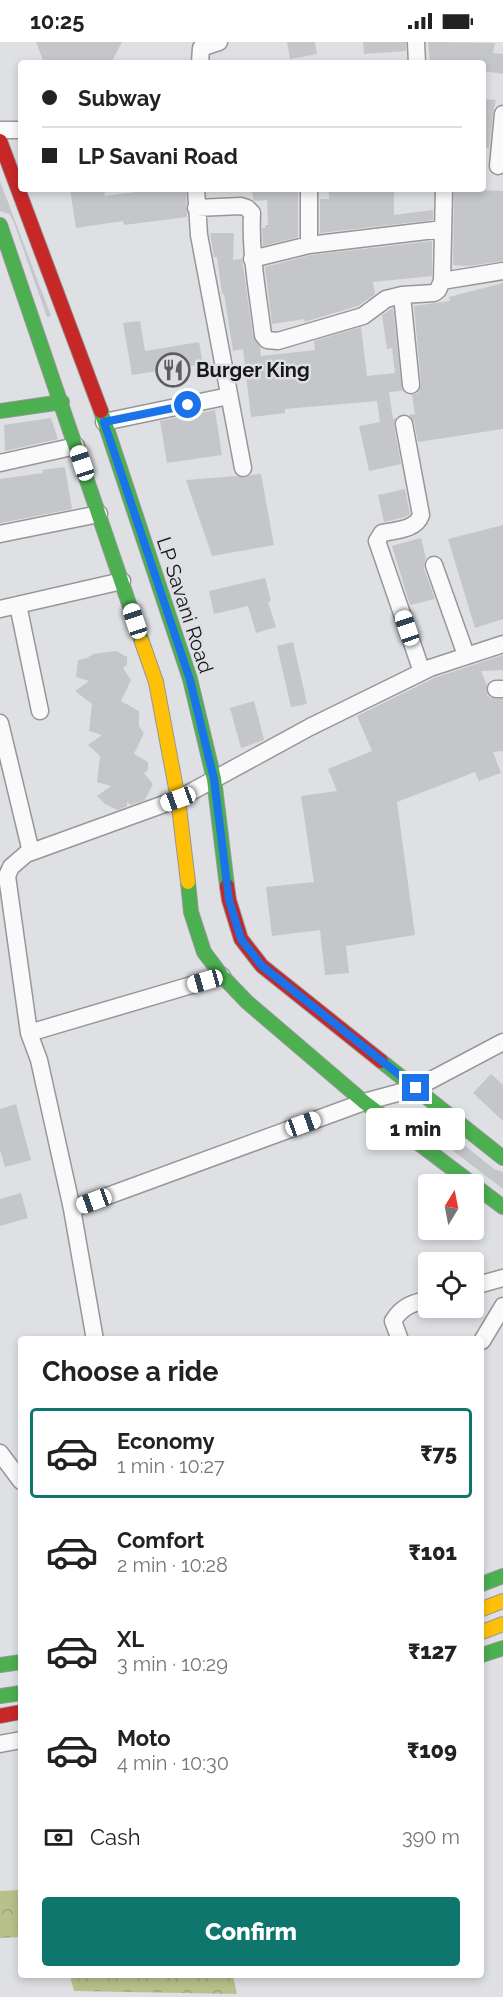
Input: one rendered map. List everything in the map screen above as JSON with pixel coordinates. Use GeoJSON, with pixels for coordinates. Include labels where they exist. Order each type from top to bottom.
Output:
{"type":"FeatureCollection","features":[{"type":"Feature","properties":{"kind":"main road","name":"LP Savani Road"},"geometry":{"type":"LineString","coordinates":[[0,141],[18,190]]}},
{"type":"Feature","properties":{"kind":"main road","name":"LP Savani Road"},"geometry":{"type":"LineString","coordinates":[[19,192],[104,422],[190,680],[214,779],[229,900],[241,939],[262,966],[503,1158]]}},
{"type":"Feature","properties":{"kind":"main road"},"geometry":{"type":"LineString","coordinates":[[0,225],[156,682],[178,799],[190,912],[204,952],[222,976],[247,1002],[364,1102],[503,1207]]}},
{"type":"Feature","properties":{"kind":"main road"},"geometry":{"type":"LineString","coordinates":[[0,411],[62,402]]}},
{"type":"Feature","properties":{"kind":"main road"},"geometry":{"type":"LineString","coordinates":[[484,1583],[503,1576]]}},
{"type":"Feature","properties":{"kind":"main road"},"geometry":{"type":"LineString","coordinates":[[484,1608],[503,1601]]}},
{"type":"Feature","properties":{"kind":"main road"},"geometry":{"type":"LineString","coordinates":[[484,1631],[503,1624]]}},
{"type":"Feature","properties":{"kind":"main road"},"geometry":{"type":"LineString","coordinates":[[484,1653],[503,1648]]}},
{"type":"Feature","properties":{"kind":"main road"},"geometry":{"type":"LineString","coordinates":[[0,1665],[18,1662]]}},
{"type":"Feature","properties":{"kind":"main road"},"geometry":{"type":"LineString","coordinates":[[0,1696],[18,1693]]}},
{"type":"Feature","properties":{"kind":"main road"},"geometry":{"type":"LineString","coordinates":[[0,1716],[18,1713]]}},
{"type":"Feature","properties":{"kind":"street"},"geometry":{"type":"LineString","coordinates":[[200,60],[201,48],[219,42]]}},
{"type":"Feature","properties":{"kind":"street"},"geometry":{"type":"LineString","coordinates":[[416,42],[417,60]]}},
{"type":"Feature","properties":{"kind":"street"},"geometry":{"type":"LineString","coordinates":[[494,167],[503,114]]}},
{"type":"Feature","properties":{"kind":"street"},"geometry":{"type":"LineString","coordinates":[[0,129],[18,130]]}},
{"type":"Feature","properties":{"kind":"street"},"geometry":{"type":"LineString","coordinates":[[196,192],[199,235],[243,468]]}},
{"type":"Feature","properties":{"kind":"street"},"geometry":{"type":"LineString","coordinates":[[309,192],[309,245]]}},
{"type":"Feature","properties":{"kind":"street"},"geometry":{"type":"LineString","coordinates":[[196,208],[241,206],[252,213],[252,259],[263,335],[267,340],[278,341],[363,316],[386,299],[402,295],[434,293],[441,286],[442,281],[444,192]]}},
{"type":"Feature","properties":{"kind":"street"},"geometry":{"type":"LineString","coordinates":[[252,259],[309,245],[443,229]]}},
{"type":"Feature","properties":{"kind":"street"},"geometry":{"type":"LineString","coordinates":[[442,281],[503,271]]}},
{"type":"Feature","properties":{"kind":"street"},"geometry":{"type":"LineString","coordinates":[[402,295],[411,385]]}},
{"type":"Feature","properties":{"kind":"street"},"geometry":{"type":"LineString","coordinates":[[104,422],[229,396]]}},
{"type":"Feature","properties":{"kind":"street"},"geometry":{"type":"LineString","coordinates":[[404,424],[421,515],[414,526],[382,533],[377,541],[422,672]]}},
{"type":"Feature","properties":{"kind":"street"},"geometry":{"type":"LineString","coordinates":[[0,463],[76,446]]}},
{"type":"Feature","properties":{"kind":"street"},"geometry":{"type":"LineString","coordinates":[[0,534],[99,514]]}},
{"type":"Feature","properties":{"kind":"street"},"geometry":{"type":"LineString","coordinates":[[434,565],[466,655]]}},
{"type":"Feature","properties":{"kind":"street"},"geometry":{"type":"LineString","coordinates":[[0,609],[122,581]]}},
{"type":"Feature","properties":{"kind":"street"},"geometry":{"type":"LineString","coordinates":[[18,605],[40,711]]}},
{"type":"Feature","properties":{"kind":"street"},"geometry":{"type":"LineString","coordinates":[[94,1336],[72,1209],[39,1060],[29,1033],[4,876],[11,867],[31,852],[178,799],[310,727],[422,672],[503,644]]}},
{"type":"Feature","properties":{"kind":"street"},"geometry":{"type":"LineString","coordinates":[[0,723],[5,760],[31,852]]}},
{"type":"Feature","properties":{"kind":"street"},"geometry":{"type":"LineString","coordinates":[[29,1033],[222,976]]}},
{"type":"Feature","properties":{"kind":"street"},"geometry":{"type":"LineString","coordinates":[[72,1209],[364,1102],[416,1088],[502,1045]]}},
{"type":"Feature","properties":{"kind":"street"},"geometry":{"type":"LineString","coordinates":[[484,1283],[503,1278]]}},
{"type":"Feature","properties":{"kind":"street"},"geometry":{"type":"LineString","coordinates":[[399,1336],[393,1321],[397,1314],[409,1304],[418,1302]]}},
{"type":"Feature","properties":{"kind":"street"},"geometry":{"type":"LineString","coordinates":[[484,1338],[503,1306]]}},
{"type":"Feature","properties":{"kind":"street"},"geometry":{"type":"LineString","coordinates":[[0,1453],[18,1476]]}},
{"type":"Feature","properties":{"kind":"street"},"geometry":{"type":"LineString","coordinates":[[0,1744],[18,1741]]}},
{"type":"Feature","properties":{"kind":"green space"},"geometry":{"type":"Polygon","coordinates":[[[18,1890],[18,1937],[0,1938],[0,1891],[18,1890]]]}},
{"type":"Feature","properties":{"kind":"green space"},"geometry":{"type":"Polygon","coordinates":[[[71,1978],[233,1978],[237,1994],[74,1991],[71,1978]]]}},
{"type":"Feature","properties":{"kind":"building"},"geometry":{"type":"Polygon","coordinates":[[[36,42],[122,42],[113,60],[43,60],[36,42]]]}},
{"type":"Feature","properties":{"kind":"building"},"geometry":{"type":"Polygon","coordinates":[[[287,42],[315,42],[317,54],[290,59],[287,42]]]}},
{"type":"Feature","properties":{"kind":"building"},"geometry":{"type":"Polygon","coordinates":[[[363,42],[406,42],[406,51],[364,54],[363,42]]]}},
{"type":"Feature","properties":{"kind":"building"},"geometry":{"type":"Polygon","coordinates":[[[428,42],[495,43],[493,53],[503,54],[503,74],[486,71],[486,60],[430,60],[428,42]]]}},
{"type":"Feature","properties":{"kind":"building"},"geometry":{"type":"Polygon","coordinates":[[[486,99],[496,100],[489,148],[486,148],[486,99]]]}},
{"type":"Feature","properties":{"kind":"building"},"geometry":{"type":"Polygon","coordinates":[[[0,181],[51,316],[47,317],[13,220],[9,214],[0,211],[0,181]]]}},
{"type":"Feature","properties":{"kind":"building"},"geometry":{"type":"Polygon","coordinates":[[[503,191],[503,261],[469,266],[453,265],[454,192],[503,191]]]}},
{"type":"Feature","properties":{"kind":"building"},"geometry":{"type":"Polygon","coordinates":[[[70,192],[104,192],[105,196],[136,192],[186,192],[187,217],[124,225],[123,221],[76,228],[70,192]]]}},
{"type":"Feature","properties":{"kind":"building"},"geometry":{"type":"Polygon","coordinates":[[[252,192],[298,192],[298,237],[263,246],[262,228],[268,225],[267,200],[255,201],[252,192]]]}},
{"type":"Feature","properties":{"kind":"building"},"geometry":{"type":"Polygon","coordinates":[[[329,192],[394,192],[394,215],[433,210],[433,220],[320,233],[320,199],[329,199],[329,192]]]}},
{"type":"Feature","properties":{"kind":"building"},"geometry":{"type":"Polygon","coordinates":[[[210,233],[234,233],[233,260],[242,259],[253,336],[260,347],[261,356],[315,350],[314,341],[361,327],[367,376],[395,373],[392,348],[387,349],[382,315],[393,308],[402,391],[389,392],[393,419],[396,418],[394,426],[401,464],[369,471],[359,426],[380,422],[377,401],[285,409],[285,413],[251,417],[243,349],[233,351],[217,257],[214,257],[210,233]]]}},
{"type":"Feature","properties":{"kind":"building"},"geometry":{"type":"Polygon","coordinates":[[[432,241],[432,276],[373,282],[375,294],[358,306],[304,322],[305,319],[272,324],[265,267],[311,255],[432,241]]]}},
{"type":"Feature","properties":{"kind":"building"},"geometry":{"type":"Polygon","coordinates":[[[503,283],[503,429],[418,442],[414,422],[409,415],[415,414],[412,395],[418,393],[421,384],[414,306],[450,301],[449,297],[503,283]]]}},
{"type":"Feature","properties":{"kind":"building"},"geometry":{"type":"Polygon","coordinates":[[[140,321],[145,351],[199,342],[203,364],[132,375],[123,323],[140,321]]]}},
{"type":"Feature","properties":{"kind":"building"},"geometry":{"type":"Polygon","coordinates":[[[215,410],[222,455],[167,463],[160,421],[215,410]]]}},
{"type":"Feature","properties":{"kind":"building"},"geometry":{"type":"Polygon","coordinates":[[[51,418],[58,439],[5,451],[4,425],[51,418]]]}},
{"type":"Feature","properties":{"kind":"building"},"geometry":{"type":"Polygon","coordinates":[[[65,467],[72,509],[0,523],[0,479],[43,473],[42,470],[65,467]]]}},
{"type":"Feature","properties":{"kind":"building"},"geometry":{"type":"Polygon","coordinates":[[[261,474],[274,545],[212,556],[186,480],[237,476],[244,478],[261,474]]]}},
{"type":"Feature","properties":{"kind":"building"},"geometry":{"type":"Polygon","coordinates":[[[405,489],[410,514],[384,522],[378,495],[405,489]]]}},
{"type":"Feature","properties":{"kind":"building"},"geometry":{"type":"Polygon","coordinates":[[[503,525],[503,619],[475,628],[448,539],[503,525]]]}},
{"type":"Feature","properties":{"kind":"building"},"geometry":{"type":"Polygon","coordinates":[[[421,538],[426,558],[424,569],[435,599],[410,605],[392,546],[421,538]]]}},
{"type":"Feature","properties":{"kind":"building"},"geometry":{"type":"Polygon","coordinates":[[[265,578],[271,601],[268,602],[276,627],[256,633],[248,606],[214,614],[209,591],[265,578]]]}},
{"type":"Feature","properties":{"kind":"building"},"geometry":{"type":"Polygon","coordinates":[[[293,642],[307,704],[291,707],[277,646],[293,642]]]}},
{"type":"Feature","properties":{"kind":"building"},"geometry":{"type":"Polygon","coordinates":[[[116,651],[127,657],[127,665],[123,668],[131,680],[121,701],[139,711],[139,726],[144,733],[134,754],[148,762],[148,770],[144,773],[153,784],[145,800],[131,805],[127,802],[127,806],[118,810],[105,804],[97,796],[111,786],[97,782],[100,756],[88,745],[102,735],[89,731],[92,704],[75,691],[89,681],[76,677],[78,660],[93,654],[116,651]]]}},
{"type":"Feature","properties":{"kind":"building"},"geometry":{"type":"Polygon","coordinates":[[[503,655],[503,670],[481,671],[487,685],[487,695],[491,698],[503,699],[503,751],[493,752],[501,773],[479,781],[475,772],[397,802],[415,935],[346,946],[349,973],[325,975],[320,930],[272,936],[266,887],[314,882],[301,796],[337,791],[328,769],[372,751],[357,716],[434,678],[503,655]]]}},
{"type":"Feature","properties":{"kind":"building"},"geometry":{"type":"Polygon","coordinates":[[[254,701],[264,740],[241,748],[230,708],[254,701]]]}},
{"type":"Feature","properties":{"kind":"building"},"geometry":{"type":"Polygon","coordinates":[[[491,1074],[503,1085],[503,1121],[473,1093],[491,1074]]]}},
{"type":"Feature","properties":{"kind":"building"},"geometry":{"type":"Polygon","coordinates":[[[16,1104],[31,1160],[5,1167],[0,1150],[0,1109],[16,1104]]]}},
{"type":"Feature","properties":{"kind":"building"},"geometry":{"type":"Polygon","coordinates":[[[459,1141],[494,1169],[503,1172],[503,1189],[484,1174],[452,1150],[459,1141]]]}},
{"type":"Feature","properties":{"kind":"building"},"geometry":{"type":"Polygon","coordinates":[[[21,1193],[28,1218],[0,1226],[0,1199],[21,1193]]]}},
{"type":"Feature","properties":{"kind":"traffic: fast"},"geometry":{"type":"LineString","coordinates":[[0,225],[142,642]]}},
{"type":"Feature","properties":{"kind":"traffic: fast"},"geometry":{"type":"LineString","coordinates":[[0,411],[62,402]]}},
{"type":"Feature","properties":{"kind":"traffic: fast"},"geometry":{"type":"LineString","coordinates":[[101,411],[190,679],[214,779],[227,886]]}},
{"type":"Feature","properties":{"kind":"traffic: fast"},"geometry":{"type":"LineString","coordinates":[[188,882],[191,912],[204,952],[222,976],[247,1002],[364,1102],[503,1207]]}},
{"type":"Feature","properties":{"kind":"traffic: fast"},"geometry":{"type":"LineString","coordinates":[[381,1061],[503,1158]]}},
{"type":"Feature","properties":{"kind":"traffic: fast"},"geometry":{"type":"LineString","coordinates":[[484,1583],[503,1576]]}},
{"type":"Feature","properties":{"kind":"traffic: fast"},"geometry":{"type":"LineString","coordinates":[[484,1654],[503,1648]]}},
{"type":"Feature","properties":{"kind":"traffic: fast"},"geometry":{"type":"LineString","coordinates":[[0,1665],[18,1662]]}},
{"type":"Feature","properties":{"kind":"traffic: fast"},"geometry":{"type":"LineString","coordinates":[[0,1696],[18,1693]]}},
{"type":"Feature","properties":{"kind":"traffic: slow"},"geometry":{"type":"LineString","coordinates":[[142,642],[156,682],[178,799],[188,882]]}},
{"type":"Feature","properties":{"kind":"traffic: slow"},"geometry":{"type":"LineString","coordinates":[[484,1608],[503,1601]]}},
{"type":"Feature","properties":{"kind":"traffic: slow"},"geometry":{"type":"LineString","coordinates":[[484,1631],[503,1624]]}},
{"type":"Feature","properties":{"kind":"traffic: jam"},"geometry":{"type":"LineString","coordinates":[[0,141],[18,189]]}},
{"type":"Feature","properties":{"kind":"traffic: jam"},"geometry":{"type":"LineString","coordinates":[[19,192],[101,411]]}},
{"type":"Feature","properties":{"kind":"traffic: jam"},"geometry":{"type":"LineString","coordinates":[[227,886],[241,939],[262,966],[381,1061]]}},
{"type":"Feature","properties":{"kind":"traffic: jam"},"geometry":{"type":"LineString","coordinates":[[0,1716],[18,1713]]}},
{"type":"Feature","properties":{"kind":"place","name":"Burger King"},"geometry":{"type":"Point","coordinates":[173,370]}},
{"type":"Feature","properties":{"kind":"route"},"geometry":{"type":"LineString","coordinates":[[188,405],[104,422],[190,680],[214,779],[229,900],[241,939],[262,966],[416,1088]]}}]}
